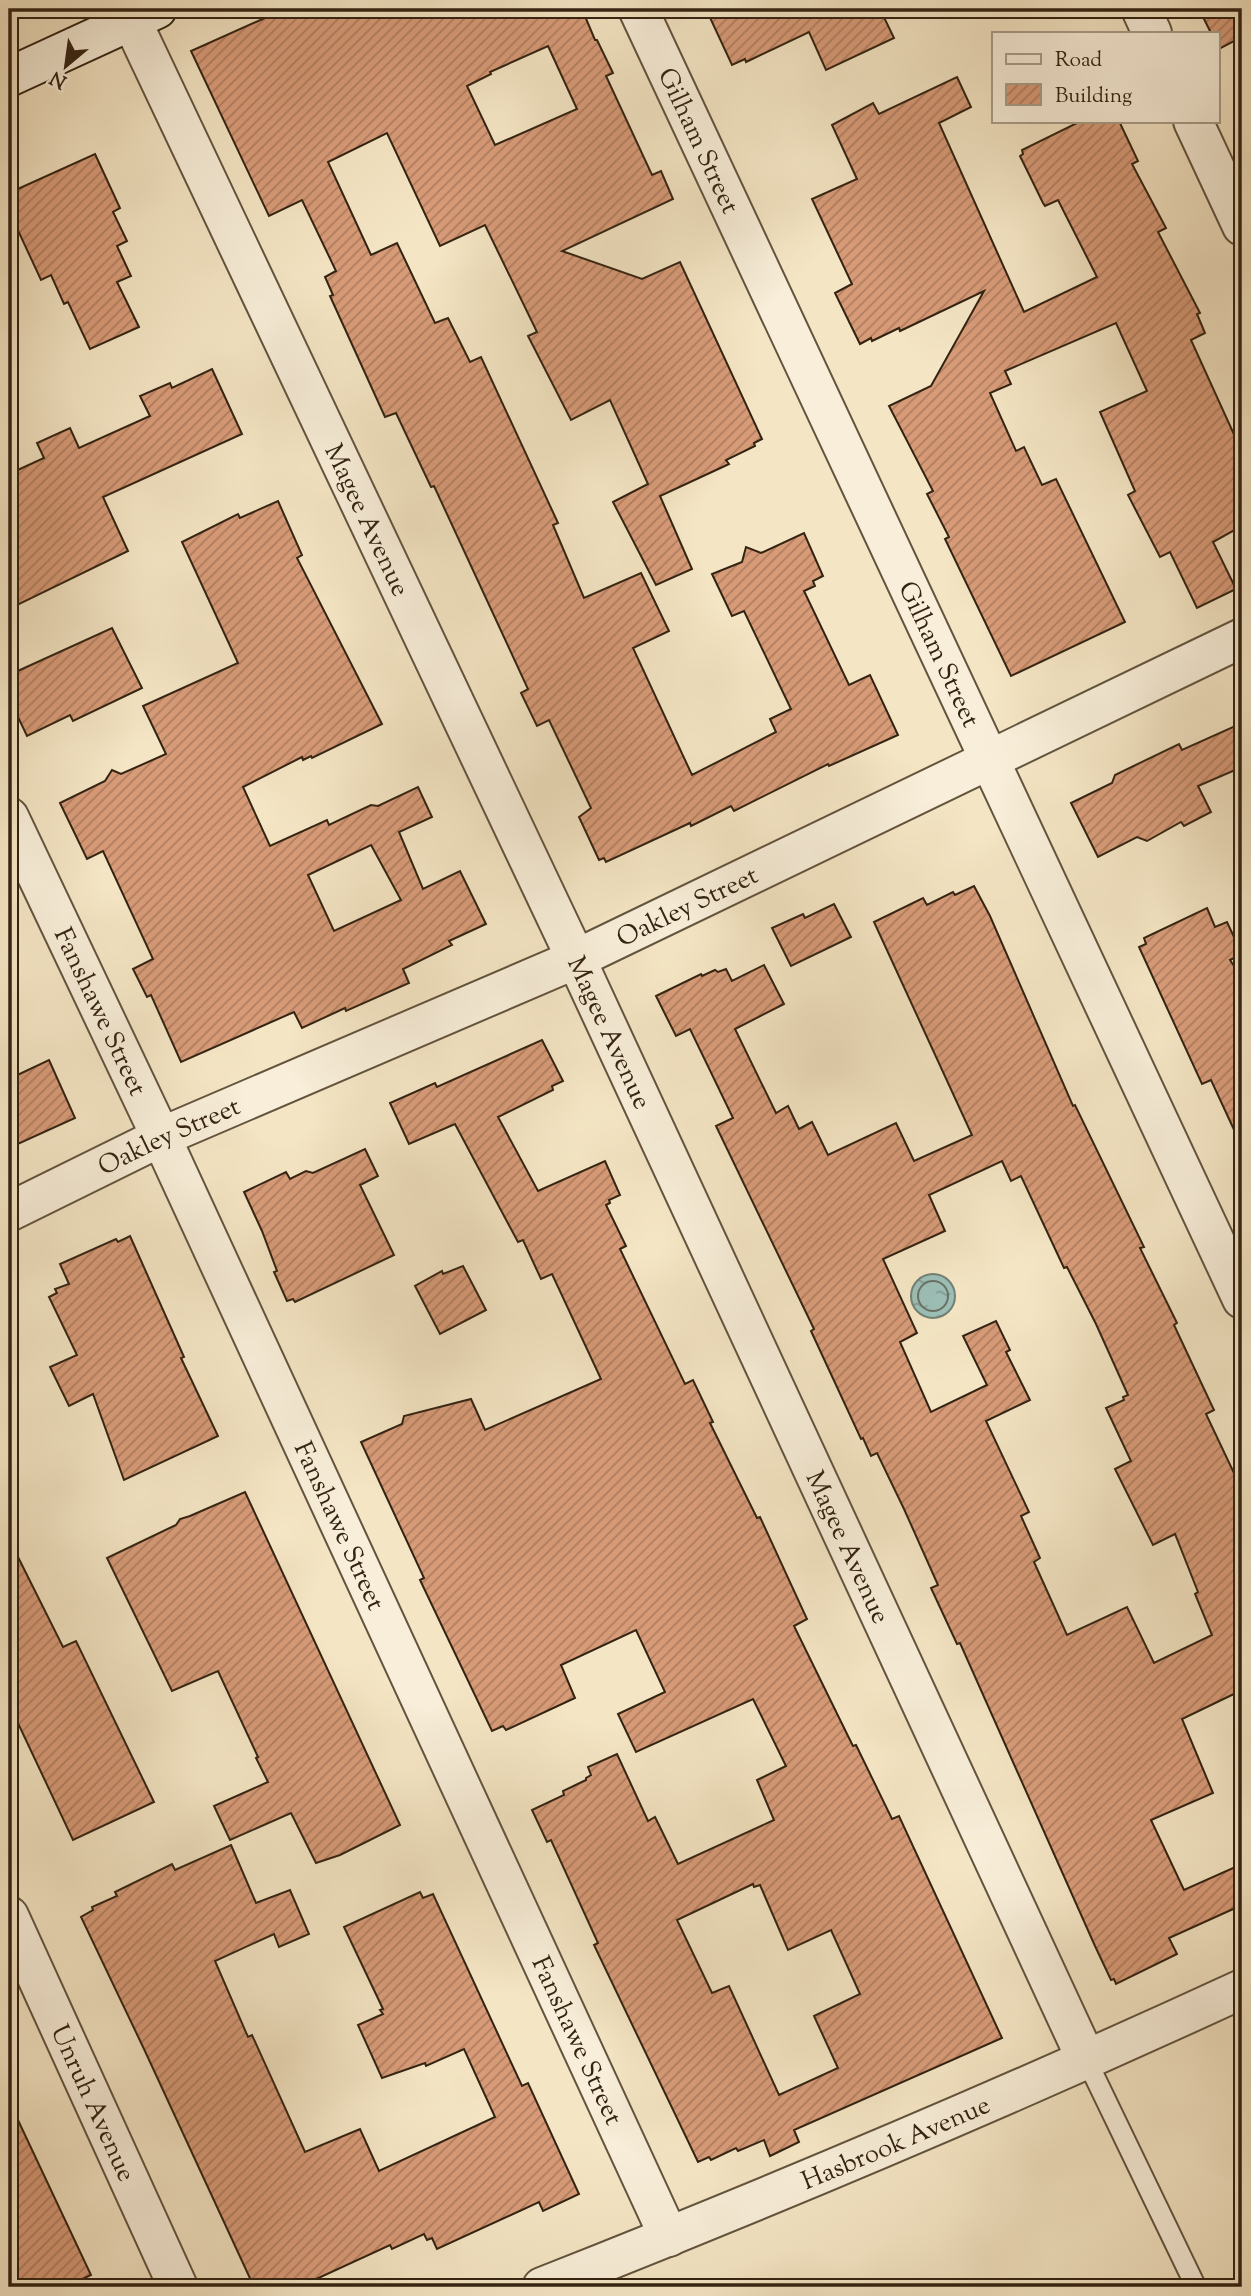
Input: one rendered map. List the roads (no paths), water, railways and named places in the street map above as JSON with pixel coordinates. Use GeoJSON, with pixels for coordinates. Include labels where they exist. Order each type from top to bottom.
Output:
{"type":"FeatureCollection","features":[{"type":"Feature","properties":{"kind":"street","name":"Gilham Street"},"geometry":{"type":"LineString","coordinates":[[638,9],[1242,1299]]}},
{"type":"Feature","properties":{"kind":"street"},"geometry":{"type":"LineString","coordinates":[[1141,9],[1152,32]]}},
{"type":"Feature","properties":{"kind":"street"},"geometry":{"type":"LineString","coordinates":[[9,77],[138,13]]}},
{"type":"Feature","properties":{"kind":"street","name":"Magee Avenue"},"geometry":{"type":"LineString","coordinates":[[138,13],[1087,2061]]}},
{"type":"Feature","properties":{"kind":"street"},"geometry":{"type":"LineString","coordinates":[[1193,122],[1242,226]]}},
{"type":"Feature","properties":{"kind":"street","name":"Oakley Street"},"geometry":{"type":"LineString","coordinates":[[9,1212],[160,1138],[576,958],[1242,638]]}},
{"type":"Feature","properties":{"kind":"street","name":"Fanshawe Street"},"geometry":{"type":"LineString","coordinates":[[9,817],[669,2237]]}},
{"type":"Feature","properties":{"kind":"street","name":"Unruh Avenue"},"geometry":{"type":"LineString","coordinates":[[9,1916],[178,2287]]}},
{"type":"Feature","properties":{"kind":"street","name":"Hasbrook Avenue"},"geometry":{"type":"LineString","coordinates":[[542,2287],[669,2237],[1087,2061],[1242,1989]]}},
{"type":"Feature","properties":{"kind":"lane"},"geometry":{"type":"LineString","coordinates":[[1087,2061],[1196,2287]]}},
{"type":"Feature","properties":{"kind":"water"},"geometry":{"type":"Polygon","coordinates":[[[933,1274],[948,1281],[955,1296],[948,1311],[933,1318],[918,1311],[911,1296],[918,1281],[933,1274]]]}}]}
